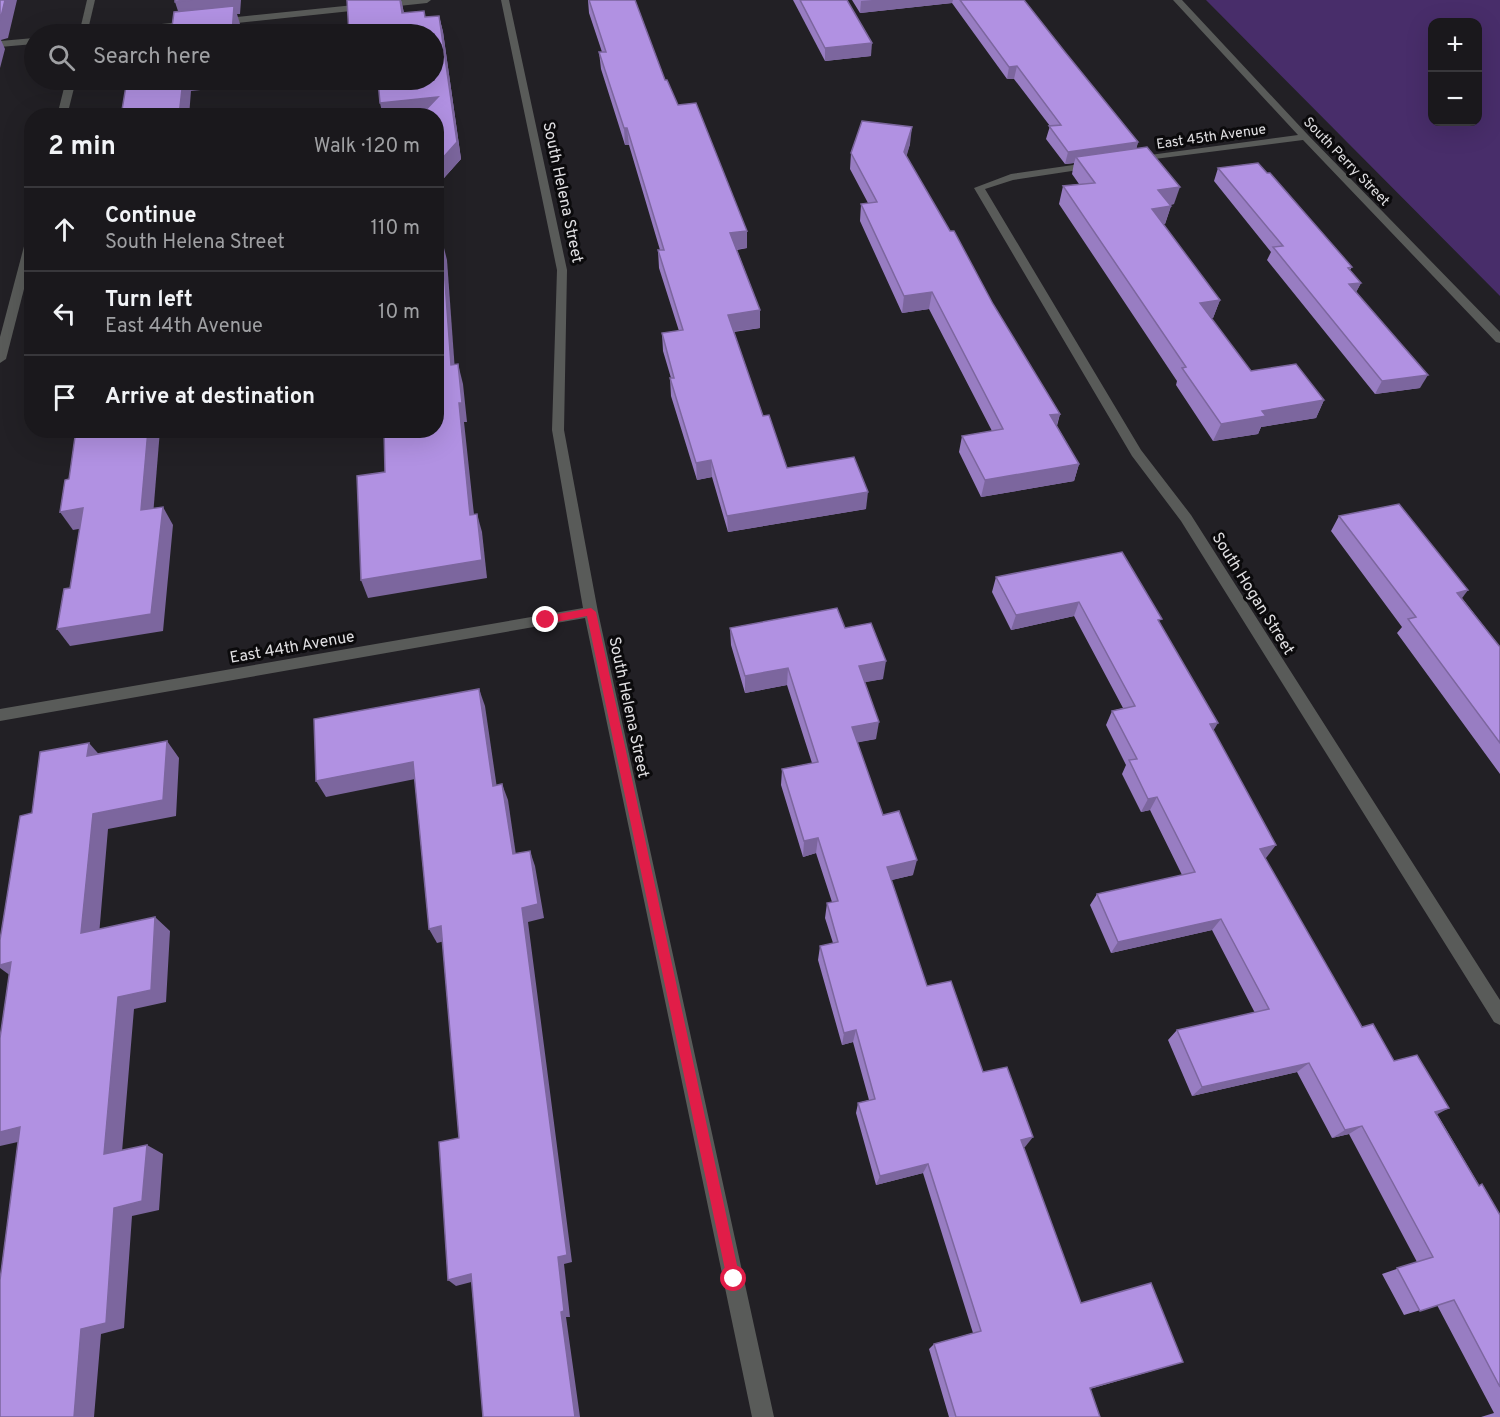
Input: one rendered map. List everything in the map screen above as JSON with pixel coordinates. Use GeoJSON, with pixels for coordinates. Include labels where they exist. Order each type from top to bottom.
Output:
{"type":"FeatureCollection","features":[{"type":"Feature","properties":{"kind":"street"},"geometry":{"type":"LineString","coordinates":[[85,24],[91,0]]}},
{"type":"Feature","properties":{"kind":"street"},"geometry":{"type":"LineString","coordinates":[[212,22],[427,0]]}},
{"type":"Feature","properties":{"kind":"street","name":"South Helena Street"},"geometry":{"type":"LineString","coordinates":[[505,0],[562,270],[558,430],[591,612],[763,1417]]}},
{"type":"Feature","properties":{"kind":"street","name":"South Perry Street"},"geometry":{"type":"LineString","coordinates":[[1177,0],[1500,339]]}},
{"type":"Feature","properties":{"kind":"street"},"geometry":{"type":"LineString","coordinates":[[191,24],[201,23]]}},
{"type":"Feature","properties":{"kind":"street"},"geometry":{"type":"LineString","coordinates":[[0,44],[24,42]]}},
{"type":"Feature","properties":{"kind":"street"},"geometry":{"type":"LineString","coordinates":[[64,108],[68,90]]}},
{"type":"Feature","properties":{"kind":"street","name":"East 45th Avenue"},"geometry":{"type":"LineString","coordinates":[[1128,161],[1305,136]]}},
{"type":"Feature","properties":{"kind":"street","name":"South Hogan Street"},"geometry":{"type":"LineString","coordinates":[[1105,164],[1011,177],[979,189],[1136,453],[1186,519],[1500,1016]]}},
{"type":"Feature","properties":{"kind":"street"},"geometry":{"type":"LineString","coordinates":[[0,359],[24,266]]}},
{"type":"Feature","properties":{"kind":"street","name":"East 44th Avenue"},"geometry":{"type":"LineString","coordinates":[[0,715],[591,612]]}},
{"type":"Feature","properties":{"kind":"shaded area"},"geometry":{"type":"Polygon","coordinates":[[[1206,0],[1500,0],[1500,296],[1206,0]]]}},
{"type":"Feature","properties":{"kind":"building"},"geometry":{"type":"Polygon","coordinates":[[[0,0],[5,0],[0,21],[0,0]]]}},
{"type":"Feature","properties":{"kind":"building"},"geometry":{"type":"Polygon","coordinates":[[[347,0],[400,0],[402,13],[424,11],[425,17],[439,16],[440,24],[348,24],[347,0]]]}},
{"type":"Feature","properties":{"kind":"building"},"geometry":{"type":"Polygon","coordinates":[[[589,0],[635,0],[665,80],[678,105],[696,103],[747,231],[730,233],[760,310],[728,315],[763,416],[769,415],[787,468],[854,457],[868,492],[727,516],[711,460],[696,463],[670,378],[674,378],[662,333],[683,330],[658,250],[664,250],[627,128],[624,128],[599,52],[606,52],[589,0]]]}},
{"type":"Feature","properties":{"kind":"building"},"geometry":{"type":"Polygon","coordinates":[[[800,0],[847,0],[872,43],[825,48],[800,0]]]}},
{"type":"Feature","properties":{"kind":"building"},"geometry":{"type":"Polygon","coordinates":[[[960,0],[1024,0],[1138,142],[1068,152],[1049,126],[1061,125],[1017,66],[1009,67],[960,0]]]}},
{"type":"Feature","properties":{"kind":"building"},"geometry":{"type":"Polygon","coordinates":[[[234,6],[233,24],[172,24],[174,12],[234,6]]]}},
{"type":"Feature","properties":{"kind":"building"},"geometry":{"type":"Polygon","coordinates":[[[444,51],[457,142],[444,157],[444,108],[428,108],[438,97],[380,103],[379,90],[444,90],[444,51]]]}},
{"type":"Feature","properties":{"kind":"building"},"geometry":{"type":"Polygon","coordinates":[[[125,90],[182,90],[180,108],[122,108],[125,90]]]}},
{"type":"Feature","properties":{"kind":"building"},"geometry":{"type":"Polygon","coordinates":[[[862,121],[912,127],[904,152],[950,231],[954,231],[993,304],[1060,414],[1050,415],[1079,464],[985,480],[962,436],[1003,429],[932,292],[904,296],[861,204],[877,202],[851,153],[862,121]]]}},
{"type":"Feature","properties":{"kind":"building"},"geometry":{"type":"Polygon","coordinates":[[[1147,147],[1180,187],[1158,190],[1171,206],[1152,209],[1220,300],[1200,303],[1251,371],[1296,364],[1324,400],[1262,411],[1266,416],[1221,424],[1182,368],[1186,367],[1063,186],[1095,183],[1076,157],[1147,147]]]}},
{"type":"Feature","properties":{"kind":"building"},"geometry":{"type":"Polygon","coordinates":[[[1258,163],[1267,173],[1270,173],[1352,267],[1348,268],[1361,283],[1349,284],[1428,375],[1382,381],[1273,247],[1283,246],[1218,168],[1258,163]]]}},
{"type":"Feature","properties":{"kind":"building"},"geometry":{"type":"Polygon","coordinates":[[[444,268],[451,365],[458,364],[462,403],[459,403],[470,515],[477,514],[482,560],[361,580],[357,476],[385,472],[384,438],[444,438],[444,268]]]}},
{"type":"Feature","properties":{"kind":"building"},"geometry":{"type":"Polygon","coordinates":[[[75,438],[147,438],[141,510],[163,507],[151,614],[57,629],[64,589],[70,588],[83,508],[60,512],[65,480],[69,479],[75,438]]]}},
{"type":"Feature","properties":{"kind":"building"},"geometry":{"type":"Polygon","coordinates":[[[1399,504],[1468,590],[1457,593],[1500,647],[1500,743],[1408,619],[1416,617],[1339,516],[1399,504]]]}},
{"type":"Feature","properties":{"kind":"building"},"geometry":{"type":"Polygon","coordinates":[[[1122,552],[1162,619],[1158,620],[1218,723],[1210,724],[1276,845],[1260,849],[1362,1027],[1373,1024],[1394,1061],[1417,1055],[1449,1108],[1435,1112],[1479,1186],[1482,1184],[1500,1215],[1500,1387],[1454,1300],[1420,1311],[1397,1268],[1433,1257],[1362,1126],[1345,1130],[1309,1063],[1202,1087],[1177,1030],[1269,1009],[1221,919],[1118,942],[1097,894],[1195,872],[1157,797],[1148,799],[1129,760],[1137,759],[1112,711],[1135,706],[1079,602],[1016,615],[996,577],[1122,552]]]}},
{"type":"Feature","properties":{"kind":"building"},"geometry":{"type":"Polygon","coordinates":[[[837,608],[845,628],[871,623],[886,661],[859,666],[879,722],[852,727],[883,815],[899,811],[917,860],[887,867],[927,986],[951,981],[983,1072],[1007,1067],[1033,1137],[1021,1140],[1081,1303],[1151,1283],[1183,1362],[1090,1388],[1100,1417],[956,1417],[934,1344],[981,1331],[928,1164],[880,1176],[858,1103],[875,1099],[856,1030],[844,1033],[820,946],[838,942],[827,903],[838,901],[818,838],[804,841],[782,769],[818,762],[788,668],[745,676],[730,628],[837,608]]]}},
{"type":"Feature","properties":{"kind":"building"},"geometry":{"type":"Polygon","coordinates":[[[479,689],[493,786],[502,784],[513,854],[530,851],[538,904],[522,908],[567,1255],[558,1257],[564,1311],[561,1312],[575,1417],[483,1417],[471,1274],[448,1280],[439,1142],[459,1138],[441,926],[429,929],[413,762],[316,781],[314,719],[479,689]]]}},
{"type":"Feature","properties":{"kind":"building"},"geometry":{"type":"Polygon","coordinates":[[[167,741],[163,800],[93,814],[81,933],[155,917],[151,990],[118,997],[104,1154],[147,1145],[142,1201],[114,1208],[106,1323],[81,1329],[74,1417],[0,1417],[0,1280],[20,1127],[0,1132],[0,1038],[11,962],[0,965],[0,940],[20,816],[32,813],[40,752],[89,743],[87,756],[167,741]]]}},
{"type":"Feature","properties":{"kind":"route"},"geometry":{"type":"LineString","coordinates":[[546,620],[591,612],[734,1279]]}}]}
